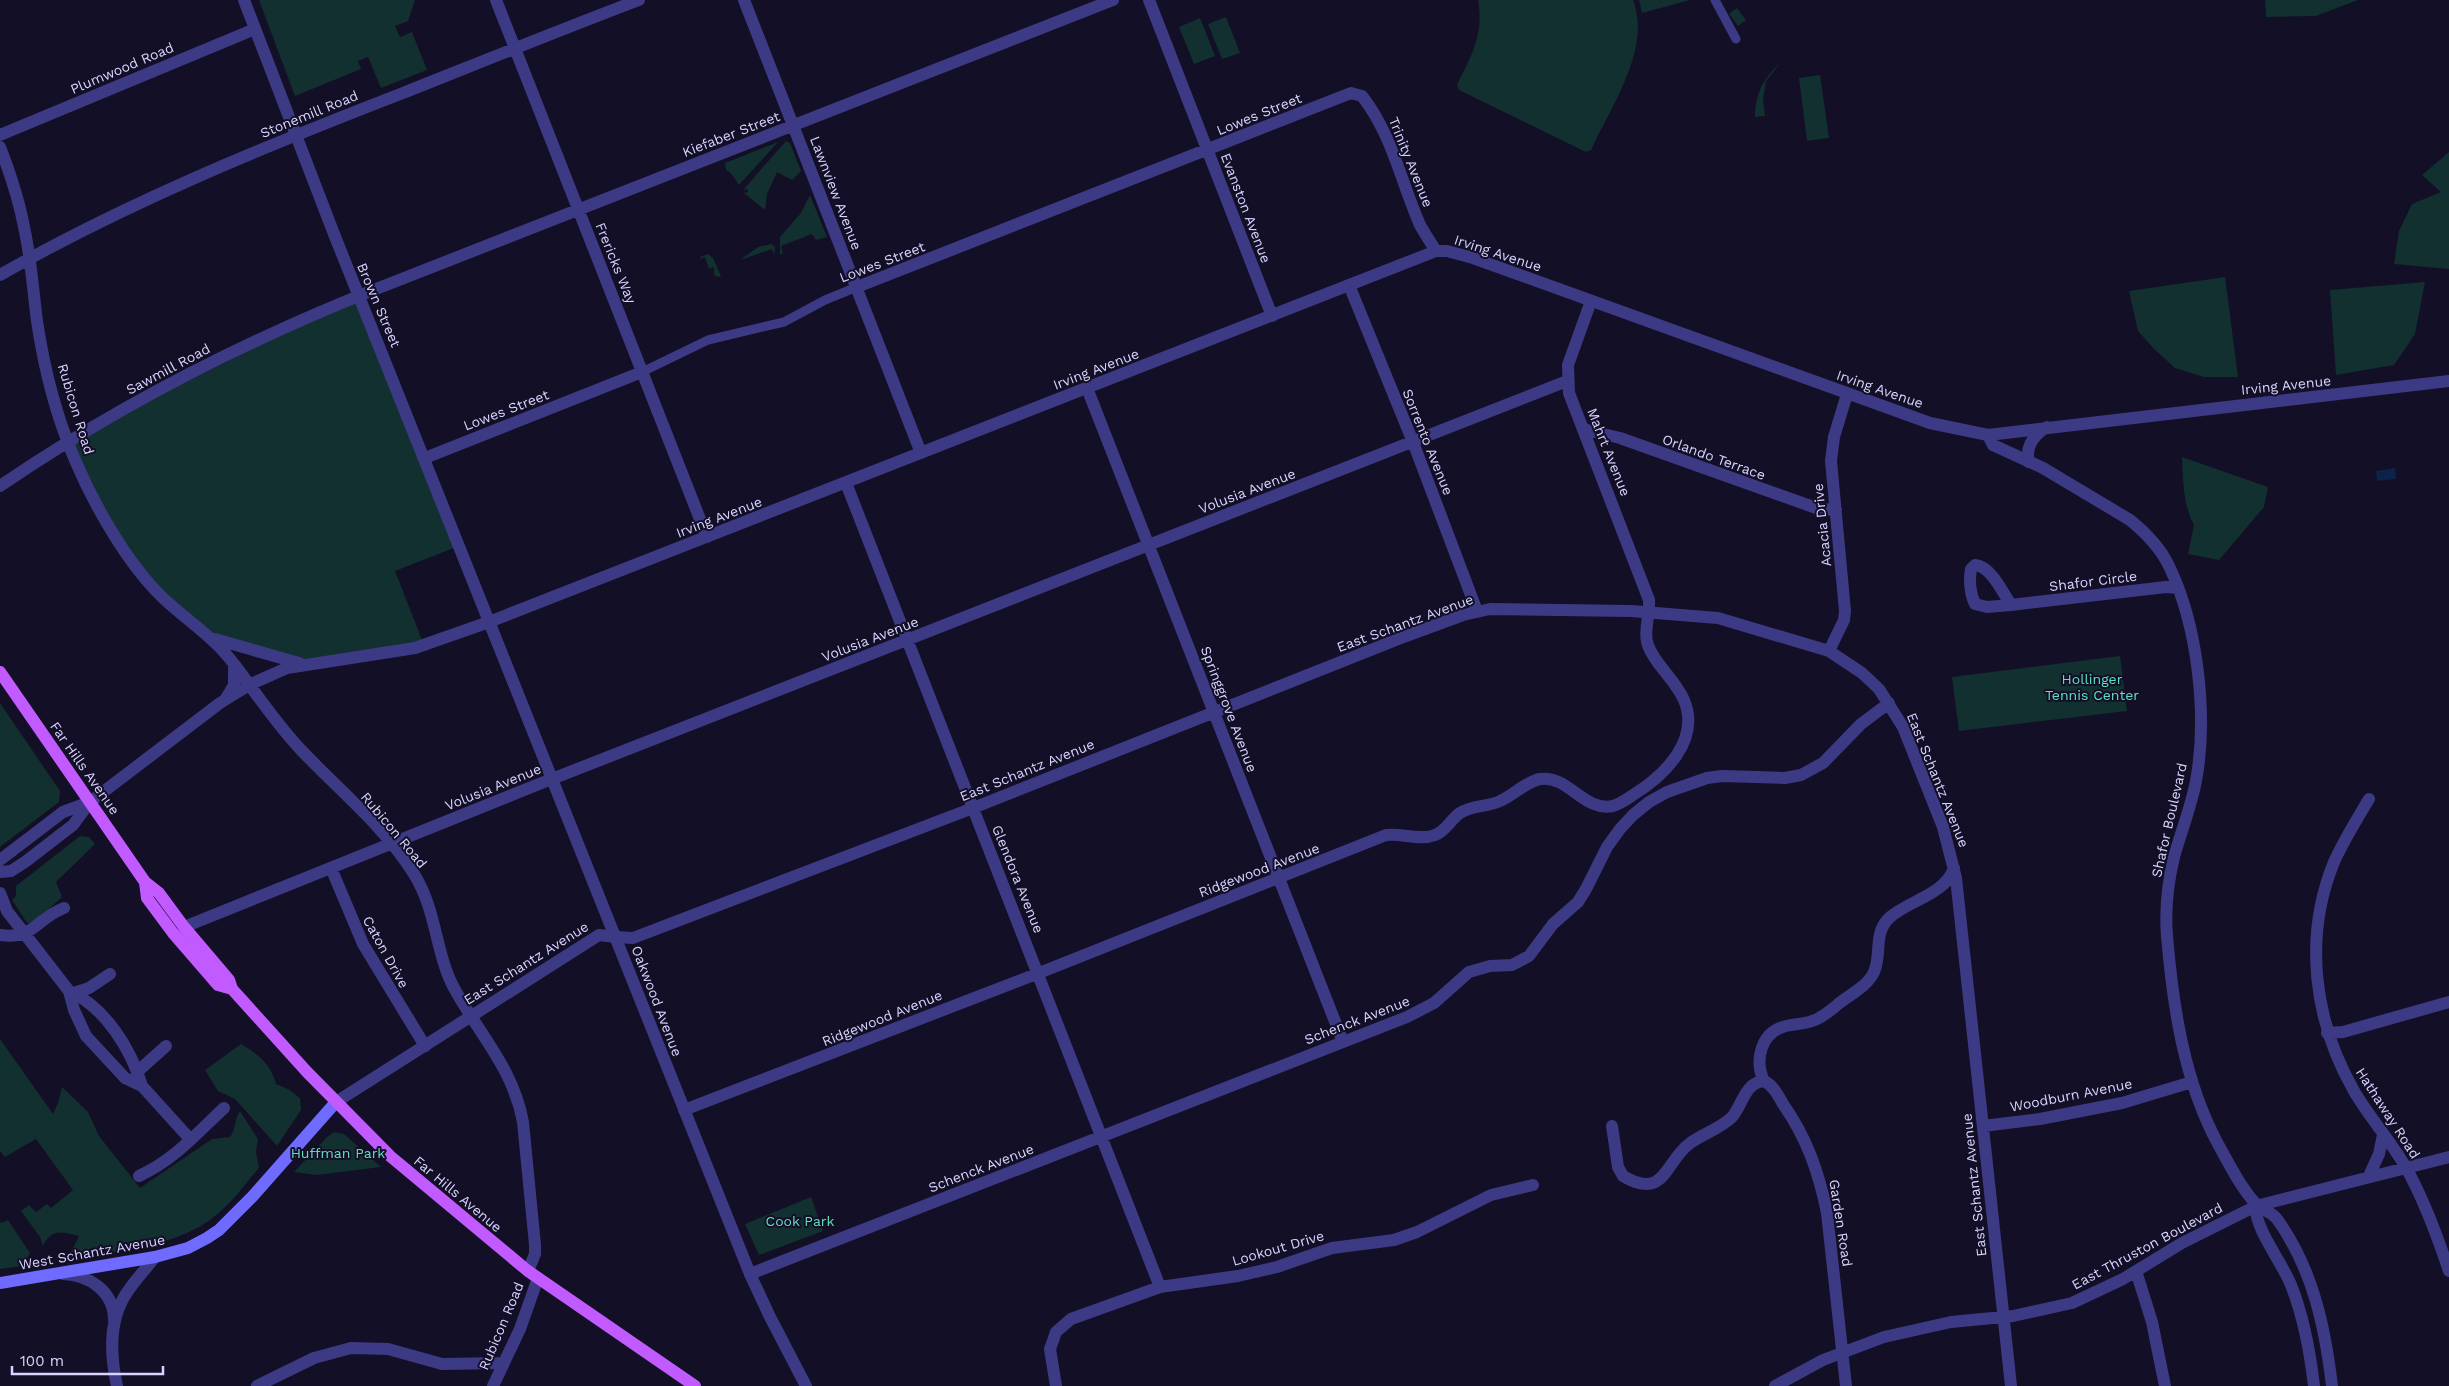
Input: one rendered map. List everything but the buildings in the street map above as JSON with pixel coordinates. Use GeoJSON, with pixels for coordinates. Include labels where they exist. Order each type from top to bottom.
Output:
{"type":"FeatureCollection","features":[{"type":"Feature","properties":{"kind":"main road","name":"Far Hills Avenue"},"geometry":{"type":"LineString","coordinates":[[0,672],[145,882],[159,893],[184,927],[229,980],[232,989],[336,1102],[390,1156],[533,1274],[695,1386]]}},
{"type":"Feature","properties":{"kind":"main road","name":"Far Hills Avenue"},"geometry":{"type":"LineString","coordinates":[[145,882],[148,898],[173,933],[218,985],[232,989]]}},
{"type":"Feature","properties":{"kind":"main road","name":"West Schantz Avenue"},"geometry":{"type":"LineString","coordinates":[[0,1282],[155,1257],[188,1248],[219,1230],[252,1197],[336,1102]]}},
{"type":"Feature","properties":{"kind":"street","name":"Brown Street"},"geometry":{"type":"LineString","coordinates":[[244,0],[489,622]]}},
{"type":"Feature","properties":{"kind":"street","name":"Frericks Way"},"geometry":{"type":"LineString","coordinates":[[496,0],[707,538]]}},
{"type":"Feature","properties":{"kind":"street","name":"Stonemill Road"},"geometry":{"type":"LineString","coordinates":[[0,275],[29,258],[165,191],[296,134],[639,0]]}},
{"type":"Feature","properties":{"kind":"street","name":"Lawnview Avenue"},"geometry":{"type":"LineString","coordinates":[[744,0],[921,453]]}},
{"type":"Feature","properties":{"kind":"street","name":"Kiefaber Street"},"geometry":{"type":"LineString","coordinates":[[359,296],[1113,0]]}},
{"type":"Feature","properties":{"kind":"street","name":"Evanston Avenue"},"geometry":{"type":"LineString","coordinates":[[1148,0],[1272,316]]}},
{"type":"Feature","properties":{"kind":"street"},"geometry":{"type":"LineString","coordinates":[[1715,0],[1736,39]]}},
{"type":"Feature","properties":{"kind":"street","name":"Plumwood Road"},"geometry":{"type":"LineString","coordinates":[[0,135],[255,29]]}},
{"type":"Feature","properties":{"kind":"street","name":"Lowes Street"},"geometry":{"type":"LineString","coordinates":[[425,458],[642,372],[708,340],[784,322],[825,300],[856,287],[1351,93]]}},
{"type":"Feature","properties":{"kind":"street","name":"Trinity Avenue"},"geometry":{"type":"LineString","coordinates":[[1351,93],[1362,96],[1379,120],[1421,227],[1436,251]]}},
{"type":"Feature","properties":{"kind":"street","name":"Rubicon Road"},"geometry":{"type":"LineString","coordinates":[[0,147],[16,193],[29,258],[46,366],[67,441],[103,515],[128,555],[160,596],[210,637],[250,684],[299,749],[390,844],[413,873],[431,910],[449,976],[470,1015],[503,1066],[520,1103],[524,1122],[535,1254],[533,1274],[520,1329],[502,1363],[493,1386]]}},
{"type":"Feature","properties":{"kind":"street","name":"Irving Avenue"},"geometry":{"type":"LineString","coordinates":[[304,664],[415,648],[446,639],[1436,251],[1447,251],[1473,258],[1930,423],[1988,435],[2048,426],[2449,381]]}},
{"type":"Feature","properties":{"kind":"street","name":"Sorrento Avenue"},"geometry":{"type":"LineString","coordinates":[[1349,285],[1413,442],[1477,611]]}},
{"type":"Feature","properties":{"kind":"street","name":"Sawmill Road"},"geometry":{"type":"LineString","coordinates":[[0,486],[67,441],[167,384],[223,356],[359,296]]}},
{"type":"Feature","properties":{"kind":"street","name":"Mahrt Avenue"},"geometry":{"type":"LineString","coordinates":[[1590,301],[1568,365],[1567,381],[1583,429],[1649,600],[1649,612]]}},
{"type":"Feature","properties":{"kind":"street","name":"Volusia Avenue"},"geometry":{"type":"LineString","coordinates":[[184,927],[551,780],[1567,381]]}},
{"type":"Feature","properties":{"kind":"street","name":"Springgrove Avenue"},"geometry":{"type":"LineString","coordinates":[[1087,388],[1342,1042]]}},
{"type":"Feature","properties":{"kind":"street","name":"Acacia Drive"},"geometry":{"type":"LineString","coordinates":[[1829,651],[1844,620],[1845,611],[1831,454],[1847,394]]}},
{"type":"Feature","properties":{"kind":"street"},"geometry":{"type":"LineString","coordinates":[[2029,462],[2028,451],[2033,437],[2048,426]]}},
{"type":"Feature","properties":{"kind":"street","name":"Orlando Terrace"},"geometry":{"type":"LineString","coordinates":[[1583,429],[1620,438],[1819,509],[1836,510]]}},
{"type":"Feature","properties":{"kind":"street","name":"Shafor Boulevard"},"geometry":{"type":"LineString","coordinates":[[1988,435],[1993,445],[2029,462],[2115,510],[2143,530],[2163,555],[2178,588],[2190,631],[2195,658],[2201,726],[2196,780],[2170,879],[2167,933],[2173,995],[2192,1082],[2216,1141],[2233,1172],[2256,1206],[2258,1222],[2287,1278],[2310,1348],[2314,1386]]}},
{"type":"Feature","properties":{"kind":"street","name":"Glendora Avenue"},"geometry":{"type":"LineString","coordinates":[[846,483],[1039,973],[1160,1287]]}},
{"type":"Feature","properties":{"kind":"street","name":"Shafor Circle"},"geometry":{"type":"LineString","coordinates":[[2012,605],[2166,587],[2178,588]]}},
{"type":"Feature","properties":{"kind":"street","name":"East Schantz Avenue"},"geometry":{"type":"LineString","coordinates":[[336,1102],[470,1015],[599,935],[633,938],[973,808],[1406,636],[1477,611],[1560,609],[1649,612],[1718,618],[1829,651],[1862,673],[1890,703],[1903,727],[1943,827],[1954,868],[2011,1386]]}},
{"type":"Feature","properties":{"kind":"street"},"geometry":{"type":"LineString","coordinates":[[1612,806],[1655,780],[1677,754],[1687,730],[1687,710],[1684,699],[1648,644],[1646,636],[1649,612]]}},
{"type":"Feature","properties":{"kind":"street","name":"Oakwood Avenue"},"geometry":{"type":"LineString","coordinates":[[489,622],[750,1274],[806,1386]]}},
{"type":"Feature","properties":{"kind":"street","name":"Rubicon Road"},"geometry":{"type":"LineString","coordinates":[[210,637],[304,664]]}},
{"type":"Feature","properties":{"kind":"street"},"geometry":{"type":"LineString","coordinates":[[225,700],[234,685],[234,664]]}},
{"type":"Feature","properties":{"kind":"street"},"geometry":{"type":"LineString","coordinates":[[0,872],[11,871],[25,862],[73,825],[90,802],[225,700],[250,684],[287,668],[304,664]]}},
{"type":"Feature","properties":{"kind":"street","name":"Schenck Avenue"},"geometry":{"type":"LineString","coordinates":[[750,1274],[1422,1010],[1469,972],[1490,966],[1512,965],[1529,956],[1548,930],[1578,902],[1607,847],[1633,815],[1667,792],[1707,778],[1722,776],[1785,778],[1813,770],[1860,724],[1890,703]]}},
{"type":"Feature","properties":{"kind":"street","name":"Ridgewood Avenue"},"geometry":{"type":"LineString","coordinates":[[684,1110],[1039,973],[1386,835],[1427,837],[1436,835],[1459,813],[1498,802],[1529,783],[1539,780],[1555,780],[1592,804],[1612,806],[1633,815]]}},
{"type":"Feature","properties":{"kind":"street","name":"Hathaway Road"},"geometry":{"type":"LineString","coordinates":[[2369,799],[2335,862],[2326,884],[2317,925],[2315,963],[2318,993],[2327,1033],[2354,1092],[2406,1168],[2424,1205],[2449,1271]]}},
{"type":"Feature","properties":{"kind":"street"},"geometry":{"type":"LineString","coordinates":[[0,860],[63,812],[90,802]]}},
{"type":"Feature","properties":{"kind":"street","name":"Caton Drive"},"geometry":{"type":"LineString","coordinates":[[331,868],[363,944],[425,1046]]}},
{"type":"Feature","properties":{"kind":"street"},"geometry":{"type":"LineString","coordinates":[[1612,1126],[1618,1167],[1623,1176],[1640,1182],[1659,1181],[1685,1148],[1725,1123],[1733,1116],[1750,1087],[1764,1081],[1758,1062],[1760,1049],[1770,1034],[1786,1026],[1821,1018],[1869,980],[1876,964],[1878,940],[1887,921],[1895,914],[1939,888],[1948,880],[1954,868]]}},
{"type":"Feature","properties":{"kind":"street"},"geometry":{"type":"LineString","coordinates":[[0,893],[7,911],[71,992],[101,1015],[121,1039],[142,1086],[190,1139]]}},
{"type":"Feature","properties":{"kind":"street"},"geometry":{"type":"LineString","coordinates":[[0,935],[15,937],[27,934],[42,920],[64,908]]}},
{"type":"Feature","properties":{"kind":"street"},"geometry":{"type":"LineString","coordinates":[[71,992],[89,988],[110,974]]}},
{"type":"Feature","properties":{"kind":"street"},"geometry":{"type":"LineString","coordinates":[[71,992],[74,1010],[86,1036],[125,1078],[142,1086]]}},
{"type":"Feature","properties":{"kind":"street"},"geometry":{"type":"LineString","coordinates":[[2327,1033],[2343,1032],[2449,1002]]}},
{"type":"Feature","properties":{"kind":"street"},"geometry":{"type":"LineString","coordinates":[[137,1072],[166,1046]]}},
{"type":"Feature","properties":{"kind":"street","name":"Garden Road"},"geometry":{"type":"LineString","coordinates":[[1764,1081],[1771,1086],[1795,1120],[1806,1141],[1822,1185],[1844,1351],[1846,1386]]}},
{"type":"Feature","properties":{"kind":"street","name":"Woodburn Avenue"},"geometry":{"type":"LineString","coordinates":[[1983,1126],[2040,1119],[2122,1103],[2192,1082]]}},
{"type":"Feature","properties":{"kind":"street"},"geometry":{"type":"LineString","coordinates":[[139,1176],[161,1166],[178,1153],[190,1139],[224,1108]]}},
{"type":"Feature","properties":{"kind":"street"},"geometry":{"type":"LineString","coordinates":[[2369,1176],[2379,1154],[2383,1135]]}},
{"type":"Feature","properties":{"kind":"street","name":"East Thruston Boulevard"},"geometry":{"type":"LineString","coordinates":[[1775,1386],[1844,1351],[1920,1328],[2046,1310],[2072,1303],[2136,1271],[2182,1243],[2256,1206],[2449,1157]]}},
{"type":"Feature","properties":{"kind":"street","name":"Lookout Drive"},"geometry":{"type":"LineString","coordinates":[[1056,1386],[1050,1349],[1056,1332],[1071,1319],[1160,1287],[1238,1276],[1277,1267],[1332,1248],[1394,1240],[1417,1232],[1491,1194],[1533,1184]]}},
{"type":"Feature","properties":{"kind":"street","name":"Shafor Boulevard"},"geometry":{"type":"LineString","coordinates":[[2256,1206],[2268,1210],[2278,1221],[2296,1250],[2311,1283],[2327,1342],[2332,1386]]}},
{"type":"Feature","properties":{"kind":"street"},"geometry":{"type":"LineString","coordinates":[[114,1322],[126,1293],[155,1257]]}},
{"type":"Feature","properties":{"kind":"street"},"geometry":{"type":"LineString","coordinates":[[2136,1271],[2152,1322],[2165,1386]]}},
{"type":"Feature","properties":{"kind":"street"},"geometry":{"type":"LineString","coordinates":[[56,1274],[74,1275],[96,1284],[111,1302],[114,1322],[112,1355],[117,1386]]}},
{"type":"Feature","properties":{"kind":"street"},"geometry":{"type":"LineString","coordinates":[[258,1386],[314,1358],[352,1348],[388,1349],[442,1364],[502,1363]]}},
{"type":"Feature","properties":{"kind":"green space"},"geometry":{"type":"Polygon","coordinates":[[[259,0],[415,0],[408,21],[395,26],[400,37],[412,32],[427,70],[381,88],[368,57],[358,61],[361,69],[295,96],[259,0]]]}},
{"type":"Feature","properties":{"kind":"green space"},"geometry":{"type":"Polygon","coordinates":[[[1478,0],[1633,0],[1637,18],[1637,38],[1633,57],[1627,77],[1591,150],[1586,152],[1459,90],[1457,85],[1472,54],[1478,34],[1478,0]]]}},
{"type":"Feature","properties":{"kind":"green space"},"geometry":{"type":"Polygon","coordinates":[[[1639,0],[1690,0],[1642,13],[1639,0]]]}},
{"type":"Feature","properties":{"kind":"green space"},"geometry":{"type":"Polygon","coordinates":[[[2265,0],[2358,0],[2316,16],[2266,17],[2265,0]]]}},
{"type":"Feature","properties":{"kind":"green space"},"geometry":{"type":"Polygon","coordinates":[[[1737,8],[1746,20],[1738,26],[1729,14],[1737,8]]]}},
{"type":"Feature","properties":{"kind":"green space"},"geometry":{"type":"Polygon","coordinates":[[[1226,17],[1240,53],[1222,59],[1208,24],[1226,17]]]}},
{"type":"Feature","properties":{"kind":"green space"},"geometry":{"type":"Polygon","coordinates":[[[1200,18],[1215,56],[1194,64],[1179,27],[1200,18]]]}},
{"type":"Feature","properties":{"kind":"green space"},"geometry":{"type":"Polygon","coordinates":[[[1781,62],[1766,81],[1763,100],[1765,116],[1755,117],[1755,108],[1762,86],[1781,62]]]}},
{"type":"Feature","properties":{"kind":"green space"},"geometry":{"type":"Polygon","coordinates":[[[1820,75],[1829,138],[1807,141],[1799,78],[1820,75]]]}},
{"type":"Feature","properties":{"kind":"green space"},"geometry":{"type":"Polygon","coordinates":[[[786,141],[790,143],[801,171],[792,180],[777,172],[767,194],[765,210],[744,193],[748,192],[747,189],[743,190],[786,141]]]}},
{"type":"Feature","properties":{"kind":"green space"},"geometry":{"type":"Polygon","coordinates":[[[778,142],[739,185],[730,172],[726,170],[725,163],[778,142]]]}},
{"type":"Feature","properties":{"kind":"green space"},"geometry":{"type":"Polygon","coordinates":[[[2449,152],[2449,269],[2394,264],[2399,231],[2412,204],[2441,192],[2422,175],[2449,152]]]}},
{"type":"Feature","properties":{"kind":"green space"},"geometry":{"type":"Polygon","coordinates":[[[810,195],[827,237],[816,240],[812,234],[781,246],[783,253],[780,255],[780,237],[801,213],[810,195]]]}},
{"type":"Feature","properties":{"kind":"green space"},"geometry":{"type":"Polygon","coordinates":[[[771,244],[775,247],[774,255],[772,249],[740,260],[758,247],[771,244]]]}},
{"type":"Feature","properties":{"kind":"green space"},"geometry":{"type":"Polygon","coordinates":[[[708,254],[713,258],[721,276],[714,275],[714,267],[709,269],[705,257],[701,259],[700,257],[708,254]]]}},
{"type":"Feature","properties":{"kind":"green space"},"geometry":{"type":"Polygon","coordinates":[[[2225,277],[2238,377],[2204,377],[2175,368],[2138,331],[2129,291],[2225,277]]]}},
{"type":"Feature","properties":{"kind":"green space"},"geometry":{"type":"Polygon","coordinates":[[[2425,282],[2415,334],[2394,365],[2336,375],[2330,290],[2425,282]]]}},
{"type":"Feature","properties":{"kind":"green space"},"geometry":{"type":"Polygon","coordinates":[[[359,296],[459,546],[395,571],[424,645],[304,664],[210,637],[129,557],[67,441],[359,296]]]}},
{"type":"Feature","properties":{"kind":"green space"},"geometry":{"type":"Polygon","coordinates":[[[2182,457],[2268,487],[2264,507],[2219,560],[2188,554],[2194,525],[2190,517],[2183,484],[2182,457]]]}},
{"type":"Feature","properties":{"kind":"green space","name":"Hollinger Tennis Center"},"geometry":{"type":"Polygon","coordinates":[[[2120,656],[2127,711],[1959,731],[1952,677],[2120,656]]]}},
{"type":"Feature","properties":{"kind":"green space"},"geometry":{"type":"Polygon","coordinates":[[[0,703],[60,791],[59,802],[0,847],[0,703]]]}},
{"type":"Feature","properties":{"kind":"green space"},"geometry":{"type":"Polygon","coordinates":[[[80,836],[89,837],[95,844],[56,882],[62,897],[33,923],[27,923],[12,900],[16,896],[16,886],[80,836]]]}},
{"type":"Feature","properties":{"kind":"green space"},"geometry":{"type":"Polygon","coordinates":[[[0,1039],[53,1114],[62,1087],[88,1112],[99,1136],[140,1188],[212,1139],[230,1137],[240,1111],[258,1139],[256,1152],[259,1168],[233,1199],[215,1216],[201,1226],[166,1241],[125,1251],[69,1256],[79,1236],[58,1233],[50,1236],[43,1246],[40,1237],[21,1211],[29,1205],[36,1212],[47,1204],[51,1208],[73,1190],[36,1139],[5,1157],[0,1151],[0,1039]]]}},
{"type":"Feature","properties":{"kind":"green space"},"geometry":{"type":"Polygon","coordinates":[[[241,1044],[263,1060],[271,1071],[276,1084],[288,1089],[300,1098],[301,1110],[277,1146],[235,1099],[218,1091],[205,1070],[241,1044]]]}},
{"type":"Feature","properties":{"kind":"green space","name":"Huffman Park"},"geometry":{"type":"Polygon","coordinates":[[[334,1132],[344,1134],[381,1167],[316,1175],[294,1172],[334,1132]]]}},
{"type":"Feature","properties":{"kind":"green space","name":"Cook Park"},"geometry":{"type":"Polygon","coordinates":[[[811,1197],[823,1231],[759,1255],[745,1224],[811,1197]]]}},
{"type":"Feature","properties":{"kind":"green space"},"geometry":{"type":"Polygon","coordinates":[[[8,1220],[30,1253],[22,1266],[0,1269],[0,1221],[1,1223],[8,1220]]]}},
{"type":"Feature","properties":{"kind":"water"},"geometry":{"type":"Polygon","coordinates":[[[2395,468],[2396,479],[2377,481],[2376,471],[2395,468]]]}}]}
